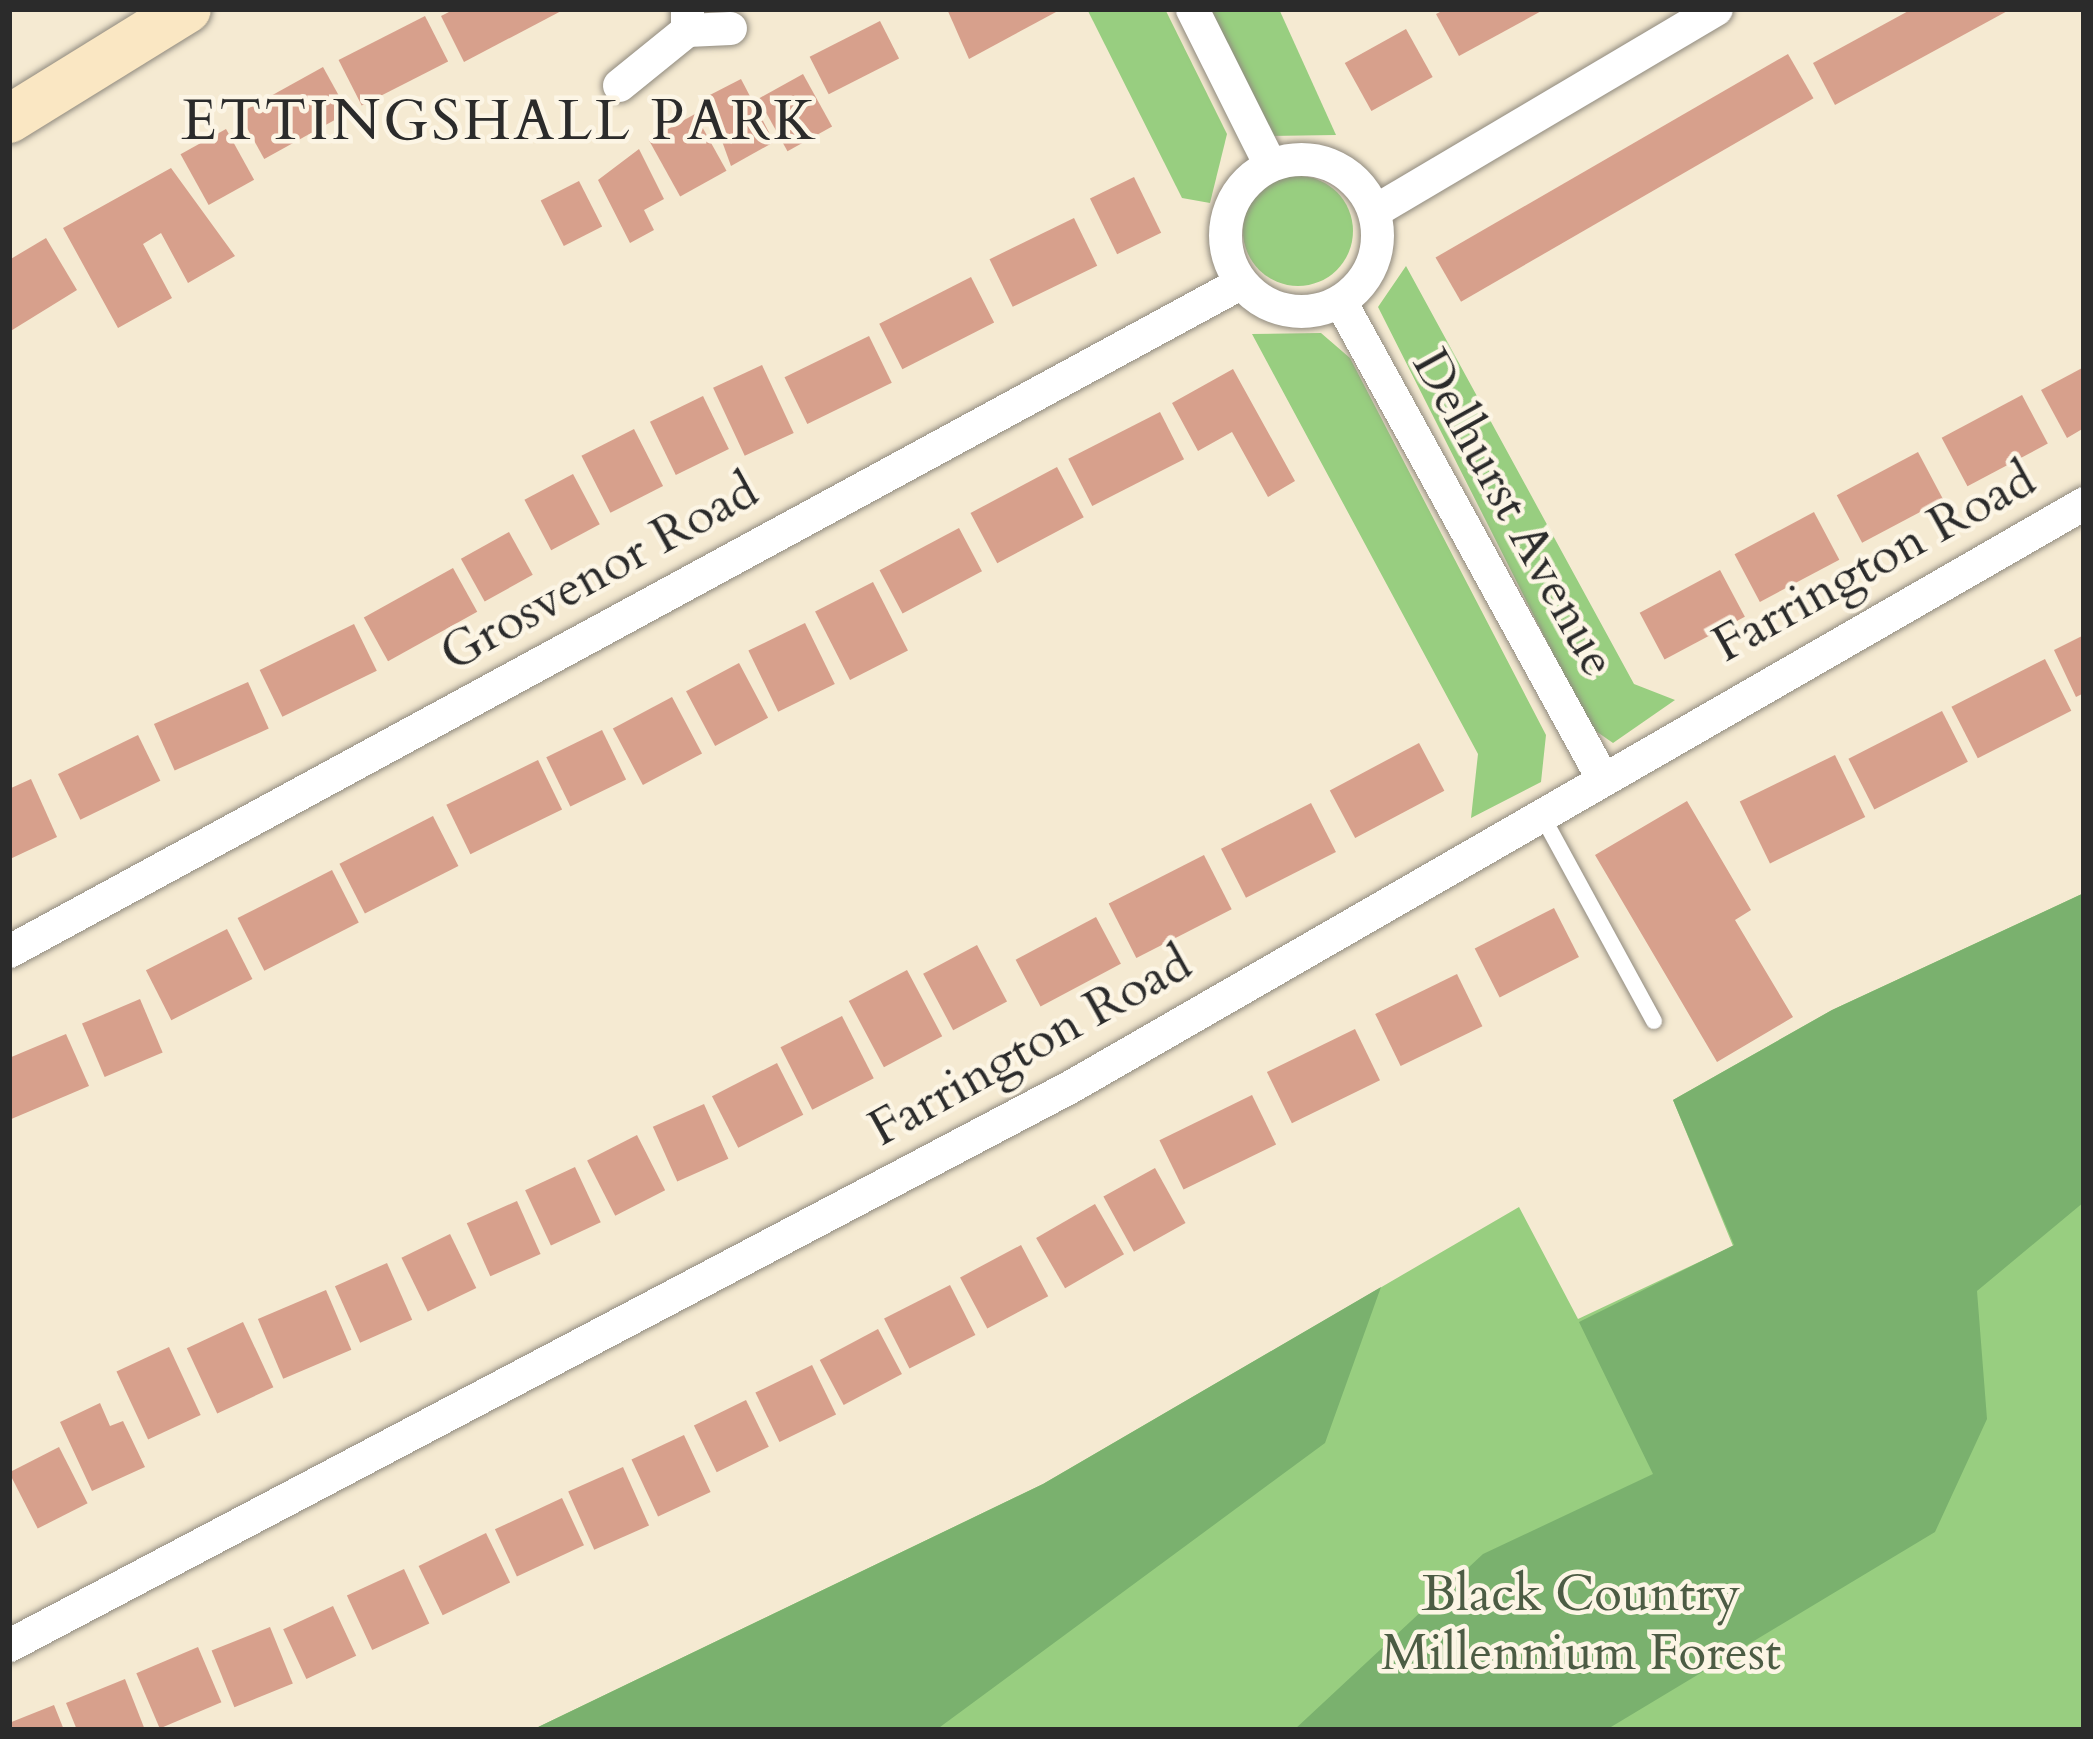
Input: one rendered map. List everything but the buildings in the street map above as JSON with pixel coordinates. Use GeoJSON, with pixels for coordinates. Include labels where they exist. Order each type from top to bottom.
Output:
{"type":"FeatureCollection","features":[{"type":"Feature","properties":{"kind":"street"},"geometry":{"type":"LineString","coordinates":[[9,119],[187,9]]}},
{"type":"Feature","properties":{"kind":"street"},"geometry":{"type":"LineString","coordinates":[[1192,9],[1268,161]]}},
{"type":"Feature","properties":{"kind":"street"},"geometry":{"type":"LineString","coordinates":[[1374,211],[1716,9]]}},
{"type":"Feature","properties":{"kind":"street"},"geometry":{"type":"LineString","coordinates":[[619,85],[687,19],[730,28]]}},
{"type":"Feature","properties":{"kind":"street"},"geometry":{"type":"LineString","coordinates":[[1268,161],[1331,165],[1374,211],[1377,248],[1340,301],[1293,310],[1240,283],[1224,242],[1231,204],[1268,161]]}},
{"type":"Feature","properties":{"kind":"street","name":"Grosvenor Road"},"geometry":{"type":"LineString","coordinates":[[9,951],[1240,283]]}},
{"type":"Feature","properties":{"kind":"street","name":"Delhurst Avenue"},"geometry":{"type":"LineString","coordinates":[[1340,301],[1600,774]]}},
{"type":"Feature","properties":{"kind":"street","name":"Farrington Road"},"geometry":{"type":"LineString","coordinates":[[9,1645],[1071,1086],[1600,774],[2084,503]]}},
{"type":"Feature","properties":{"kind":"lane"},"geometry":{"type":"LineString","coordinates":[[1539,810],[1654,1022]]}},
{"type":"Feature","properties":{"kind":"green space"},"geometry":{"type":"Polygon","coordinates":[[[1087,9],[1165,9],[1227,134],[1210,203],[1182,198],[1087,9]]]}},
{"type":"Feature","properties":{"kind":"green space"},"geometry":{"type":"Polygon","coordinates":[[[1206,9],[1279,9],[1336,135],[1270,136],[1206,9]]]}},
{"type":"Feature","properties":{"kind":"green space"},"geometry":{"type":"Polygon","coordinates":[[[1298,176],[1319,180],[1337,192],[1349,210],[1353,231],[1349,252],[1337,270],[1319,282],[1298,286],[1277,282],[1259,270],[1247,252],[1243,231],[1247,210],[1259,192],[1277,180],[1298,176]]]}},
{"type":"Feature","properties":{"kind":"green space"},"geometry":{"type":"Polygon","coordinates":[[[1406,266],[1634,684],[1675,700],[1613,743],[1590,727],[1378,307],[1406,266]]]}},
{"type":"Feature","properties":{"kind":"green space"},"geometry":{"type":"Polygon","coordinates":[[[1321,333],[1350,358],[1546,735],[1541,782],[1471,818],[1478,754],[1252,334],[1321,333]]]}},
{"type":"Feature","properties":{"kind":"green space"},"geometry":{"type":"Polygon","coordinates":[[[2084,893],[2084,1730],[532,1730],[1043,1484],[1519,1207],[1578,1319],[1733,1246],[1673,1100],[1832,1010],[2084,893]]]}},
{"type":"Feature","properties":{"kind":"green space"},"geometry":{"type":"Polygon","coordinates":[[[2084,893],[2084,1202],[1977,1291],[1987,1419],[1935,1532],[1606,1730],[1294,1730],[1483,1554],[1653,1474],[1579,1322],[1734,1245],[1673,1100],[1832,1010],[2084,893]]]}},
{"type":"Feature","properties":{"kind":"green space","name":"Black Country Millennium Forest"},"geometry":{"type":"Polygon","coordinates":[[[1381,1287],[1325,1443],[936,1730],[532,1730],[1043,1484],[1381,1287]]]}},
{"type":"Feature","properties":{"kind":"district","name":"ETTINGSHALL PARK"},"geometry":{"type":"Point","coordinates":[500,122]}}]}
